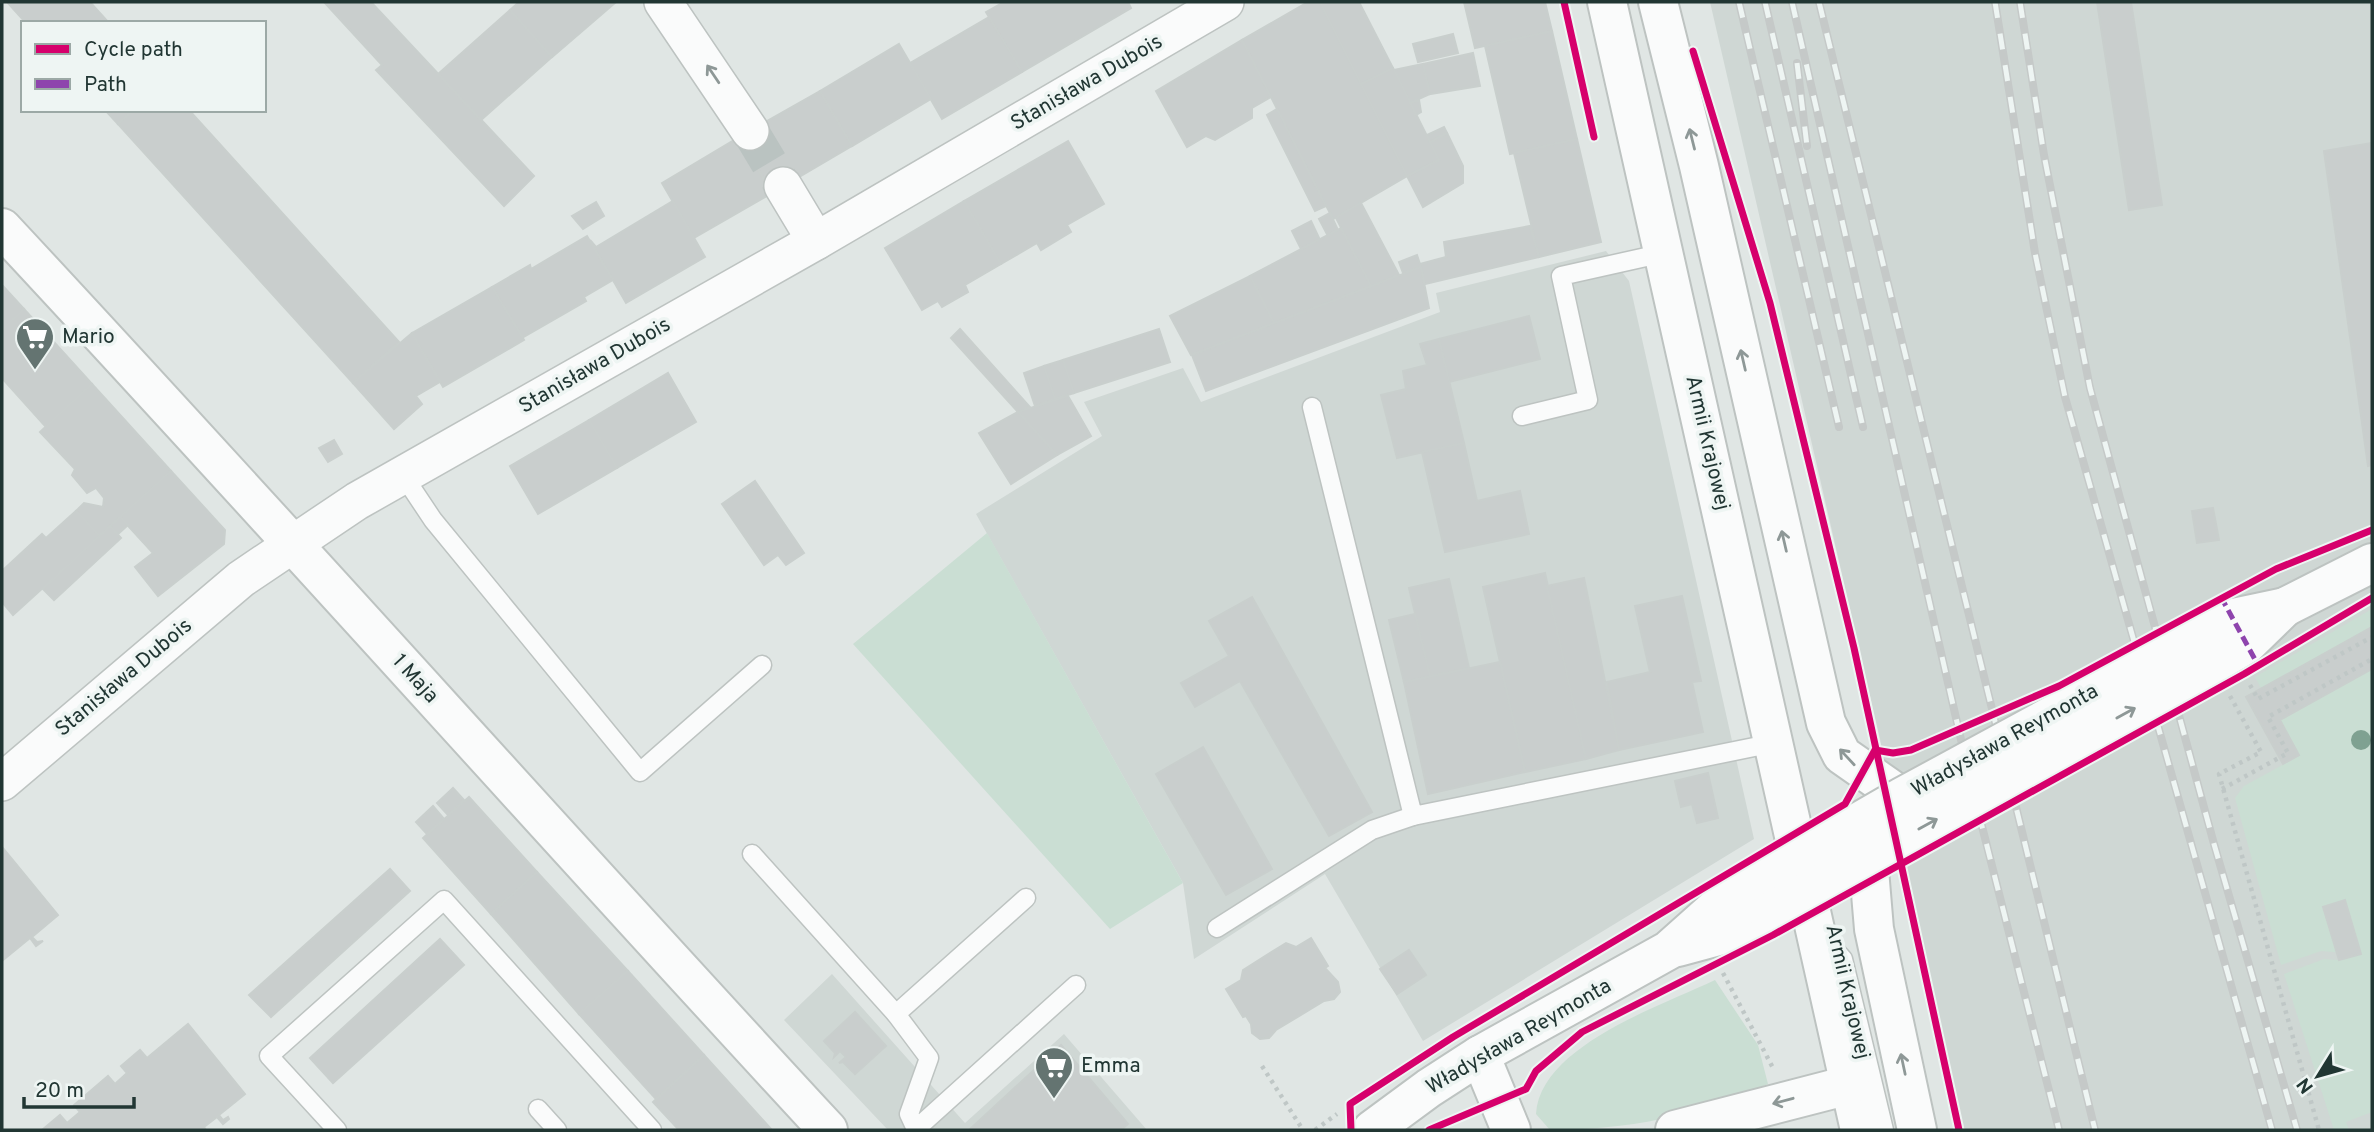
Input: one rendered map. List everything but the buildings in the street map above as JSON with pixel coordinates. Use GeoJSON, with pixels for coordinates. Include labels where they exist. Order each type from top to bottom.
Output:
{"type":"FeatureCollection","features":[{"type":"Feature","properties":{"kind":"street"},"geometry":{"type":"LineString","coordinates":[[663,2],[750,131]]}},
{"type":"Feature","properties":{"kind":"street","name":"Stanisława Dubois"},"geometry":{"type":"LineString","coordinates":[[2,782],[241,579],[293,542],[404,475],[1225,2]]}},
{"type":"Feature","properties":{"kind":"street","name":"Armii Krajowej"},"geometry":{"type":"LineString","coordinates":[[1607,2],[1860,1130]]}},
{"type":"Feature","properties":{"kind":"street"},"geometry":{"type":"LineString","coordinates":[[1658,2],[1826,723],[1842,755],[1902,797]]}},
{"type":"Feature","properties":{"kind":"street"},"geometry":{"type":"LineString","coordinates":[[783,186],[816,240]]}},
{"type":"Feature","properties":{"kind":"street","name":"1 Maja"},"geometry":{"type":"LineString","coordinates":[[2,228],[293,542],[828,1130]]}},
{"type":"Feature","properties":{"kind":"street","name":"Władysława Reymonta"},"geometry":{"type":"LineString","coordinates":[[1357,1121],[1429,1088],[1480,1055],[1670,950],[1724,901],[1764,896],[1868,858],[2206,650],[2233,618],[2285,607],[2372,563]]}},
{"type":"Feature","properties":{"kind":"street","name":"Władysława Reymonta"},"geometry":{"type":"LineString","coordinates":[[1764,896],[1902,797],[2206,650]]}},
{"type":"Feature","properties":{"kind":"street"},"geometry":{"type":"LineString","coordinates":[[1868,858],[1874,929],[1917,1130]]}},
{"type":"Feature","properties":{"kind":"street"},"geometry":{"type":"LineString","coordinates":[[1480,1055],[1511,1130]]}},
{"type":"Feature","properties":{"kind":"street"},"geometry":{"type":"LineString","coordinates":[[1675,1130],[1849,1085]]}},
{"type":"Feature","properties":{"kind":"lane"},"geometry":{"type":"LineString","coordinates":[[1521,416],[1588,400],[1561,276],[1664,253]]}},
{"type":"Feature","properties":{"kind":"lane"},"geometry":{"type":"LineString","coordinates":[[1311,407],[1413,816]]}},
{"type":"Feature","properties":{"kind":"lane"},"geometry":{"type":"LineString","coordinates":[[404,475],[433,520],[640,772],[762,665]]}},
{"type":"Feature","properties":{"kind":"lane"},"geometry":{"type":"LineString","coordinates":[[1217,928],[1372,830],[1413,816],[1774,743]]}},
{"type":"Feature","properties":{"kind":"lane"},"geometry":{"type":"LineString","coordinates":[[752,854],[896,1014],[929,1058],[909,1114],[916,1130],[1076,985]]}},
{"type":"Feature","properties":{"kind":"lane"},"geometry":{"type":"LineString","coordinates":[[896,1014],[1026,898]]}},
{"type":"Feature","properties":{"kind":"lane"},"geometry":{"type":"LineString","coordinates":[[337,1130],[270,1056],[444,900],[652,1130]]}},
{"type":"Feature","properties":{"kind":"lane"},"geometry":{"type":"LineString","coordinates":[[1814,928],[1843,959],[1884,1130]]}},
{"type":"Feature","properties":{"kind":"lane"},"geometry":{"type":"LineString","coordinates":[[538,1109],[557,1130]]}},
{"type":"Feature","properties":{"kind":"path"},"geometry":{"type":"LineString","coordinates":[[2249,682],[2258,699],[2372,636]]}},
{"type":"Feature","properties":{"kind":"path"},"geometry":{"type":"LineString","coordinates":[[2222,789],[2288,753],[2268,717],[2372,659]]}},
{"type":"Feature","properties":{"kind":"path"},"geometry":{"type":"LineString","coordinates":[[2233,702],[2261,752],[2219,774],[2222,789],[2319,1130]]}},
{"type":"Feature","properties":{"kind":"path"},"geometry":{"type":"LineString","coordinates":[[1718,964],[1756,1033]]}},
{"type":"Feature","properties":{"kind":"path"},"geometry":{"type":"LineString","coordinates":[[1262,1066],[1303,1130]]}},
{"type":"Feature","properties":{"kind":"path"},"geometry":{"type":"LineString","coordinates":[[1315,1130],[1357,1121]]}},
{"type":"Feature","properties":{"kind":"shaded area"},"geometry":{"type":"Polygon","coordinates":[[[1710,2],[2372,2],[2372,1130],[1962,1130],[1906,885],[1880,739],[1710,2]]]}},
{"type":"Feature","properties":{"kind":"shaded area"},"geometry":{"type":"Polygon","coordinates":[[[1606,251],[1629,281],[1754,839],[1423,1041],[1325,874],[1194,959],[1183,883],[976,514],[1102,436],[1084,402],[1183,368],[1201,402],[1440,312],[1436,293],[1606,251]]]}},
{"type":"Feature","properties":{"kind":"shaded area"},"geometry":{"type":"Polygon","coordinates":[[[832,974],[965,1123],[1064,1034],[1147,1130],[888,1130],[784,1020],[832,974]]]}},
{"type":"Feature","properties":{"kind":"green space"},"geometry":{"type":"Polygon","coordinates":[[[987,533],[1183,883],[1110,929],[853,644],[987,533]]]}},
{"type":"Feature","properties":{"kind":"green space"},"geometry":{"type":"Polygon","coordinates":[[[2372,609],[2372,627],[2261,688],[2255,677],[2372,609]]]}},
{"type":"Feature","properties":{"kind":"green space"},"geometry":{"type":"Polygon","coordinates":[[[2372,669],[2372,1112],[2346,1122],[2349,1130],[2334,1130],[2284,974],[2324,959],[2339,960],[2360,954],[2321,951],[2281,965],[2235,798],[2244,786],[2299,756],[2280,720],[2372,669]]]}},
{"type":"Feature","properties":{"kind":"green space"},"geometry":{"type":"Polygon","coordinates":[[[1715,980],[1758,1045],[1768,1084],[1715,1105],[1634,1124],[1550,1130],[1536,1114],[1543,1090],[1558,1068],[1580,1049],[1636,1016],[1715,980]]]}},
{"type":"Feature","properties":{"kind":"tunnel"},"geometry":{"type":"LineString","coordinates":[[750,131],[783,186]]}},
{"type":"Feature","properties":{"kind":"railway"},"geometry":{"type":"LineString","coordinates":[[1739,2],[1839,427]]}},
{"type":"Feature","properties":{"kind":"railway"},"geometry":{"type":"LineString","coordinates":[[1765,2],[1863,427]]}},
{"type":"Feature","properties":{"kind":"railway"},"geometry":{"type":"LineString","coordinates":[[1792,2],[1970,779],[2059,1130]]}},
{"type":"Feature","properties":{"kind":"railway"},"geometry":{"type":"LineString","coordinates":[[1819,2],[2095,1130]]}},
{"type":"Feature","properties":{"kind":"railway"},"geometry":{"type":"LineString","coordinates":[[1995,2],[2035,253],[2065,397],[2272,1130]]}},
{"type":"Feature","properties":{"kind":"railway"},"geometry":{"type":"LineString","coordinates":[[2020,2],[2044,155],[2090,388],[2214,844],[2297,1130]]}},
{"type":"Feature","properties":{"kind":"railway"},"geometry":{"type":"LineString","coordinates":[[1797,63],[1807,146]]}},
{"type":"Feature","properties":{"kind":"marked path"},"geometry":{"type":"LineString","coordinates":[[2221,597],[2258,665]]}},
{"type":"Feature","properties":{"kind":"cycle path"},"geometry":{"type":"LineString","coordinates":[[1564,2],[1594,137]]}},
{"type":"Feature","properties":{"kind":"cycle path"},"geometry":{"type":"LineString","coordinates":[[1693,51],[1770,303],[1854,648],[1959,1130]]}},
{"type":"Feature","properties":{"kind":"cycle path"},"geometry":{"type":"LineString","coordinates":[[1351,1130],[1350,1104],[1453,1037],[1845,804],[1875,750],[1893,753],[1911,750],[2059,686],[2276,569],[2372,530]]}},
{"type":"Feature","properties":{"kind":"cycle path"},"geometry":{"type":"LineString","coordinates":[[1429,1130],[1526,1089],[1536,1071],[1582,1032],[1773,935],[2244,674],[2372,598]]}},
{"type":"Feature","properties":{"kind":"place","name":"Mario"},"geometry":{"type":"Point","coordinates":[35,371]}},
{"type":"Feature","properties":{"kind":"place","name":"Emma"},"geometry":{"type":"Point","coordinates":[1054,1100]}}]}
